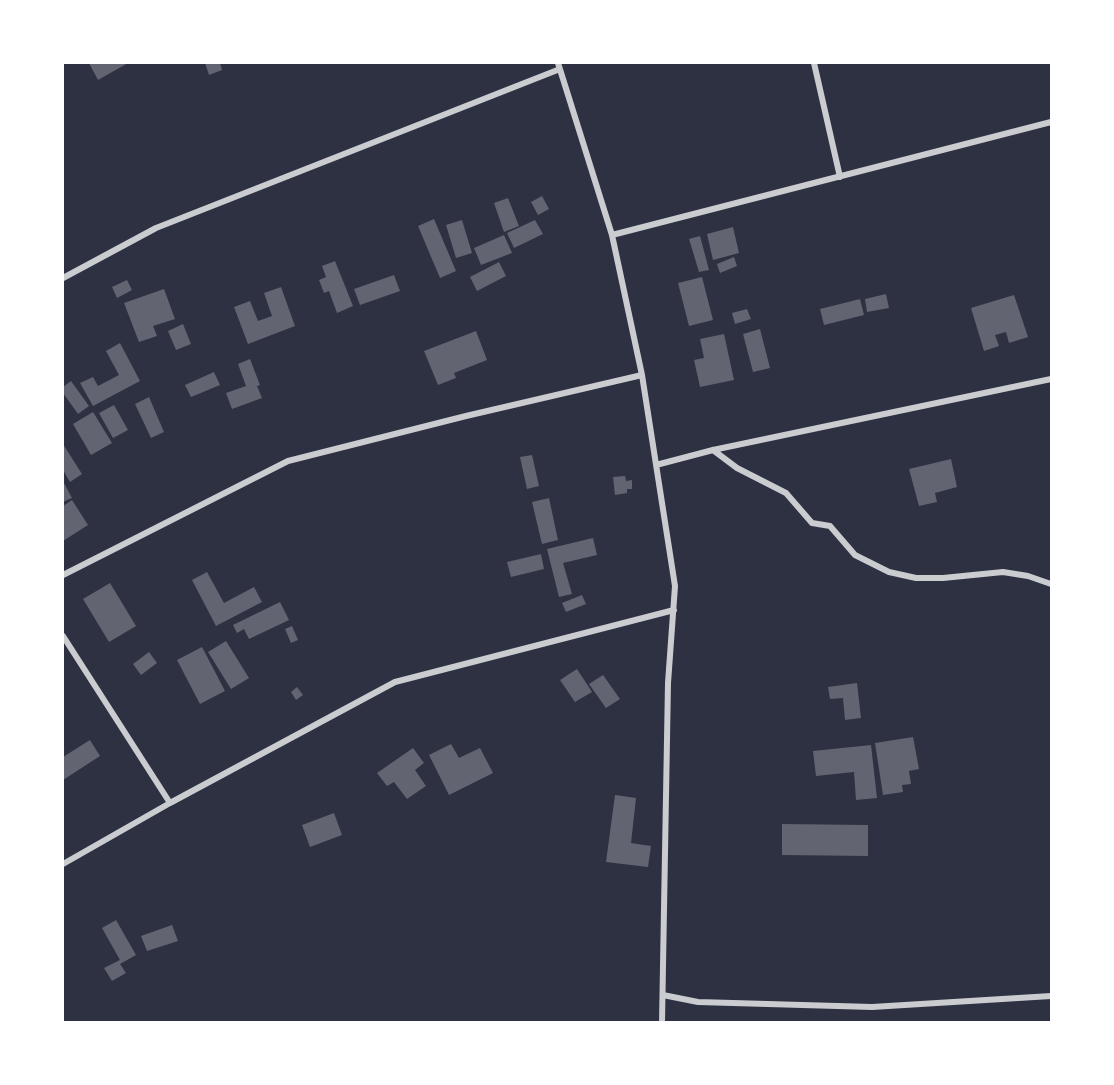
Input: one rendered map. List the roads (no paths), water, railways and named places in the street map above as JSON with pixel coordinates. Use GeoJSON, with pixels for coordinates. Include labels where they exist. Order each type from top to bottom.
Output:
{"type":"FeatureCollection","features":[{"type":"Feature","properties":{"kind":"street"},"geometry":{"type":"LineString","coordinates":[[814,63],[840,177]]}},
{"type":"Feature","properties":{"kind":"street"},"geometry":{"type":"LineString","coordinates":[[63,278],[156,228],[559,66],[612,235],[642,375],[675,586],[668,683],[662,1022]]}},
{"type":"Feature","properties":{"kind":"street"},"geometry":{"type":"LineString","coordinates":[[612,235],[1051,122]]}},
{"type":"Feature","properties":{"kind":"street"},"geometry":{"type":"LineString","coordinates":[[63,575],[288,461],[642,375]]}},
{"type":"Feature","properties":{"kind":"street"},"geometry":{"type":"LineString","coordinates":[[656,465],[713,450],[1051,379]]}},
{"type":"Feature","properties":{"kind":"street"},"geometry":{"type":"LineString","coordinates":[[713,450],[737,468],[786,493],[812,523],[830,526],[855,555],[888,572],[916,578],[943,578],[1003,572],[1028,576],[1051,584]]}},
{"type":"Feature","properties":{"kind":"street"},"geometry":{"type":"LineString","coordinates":[[63,864],[170,803],[395,682],[674,610]]}},
{"type":"Feature","properties":{"kind":"street"},"geometry":{"type":"LineString","coordinates":[[63,636],[170,803]]}},
{"type":"Feature","properties":{"kind":"street"},"geometry":{"type":"LineString","coordinates":[[663,996],[698,1002],[872,1007],[1051,996]]}}]}
